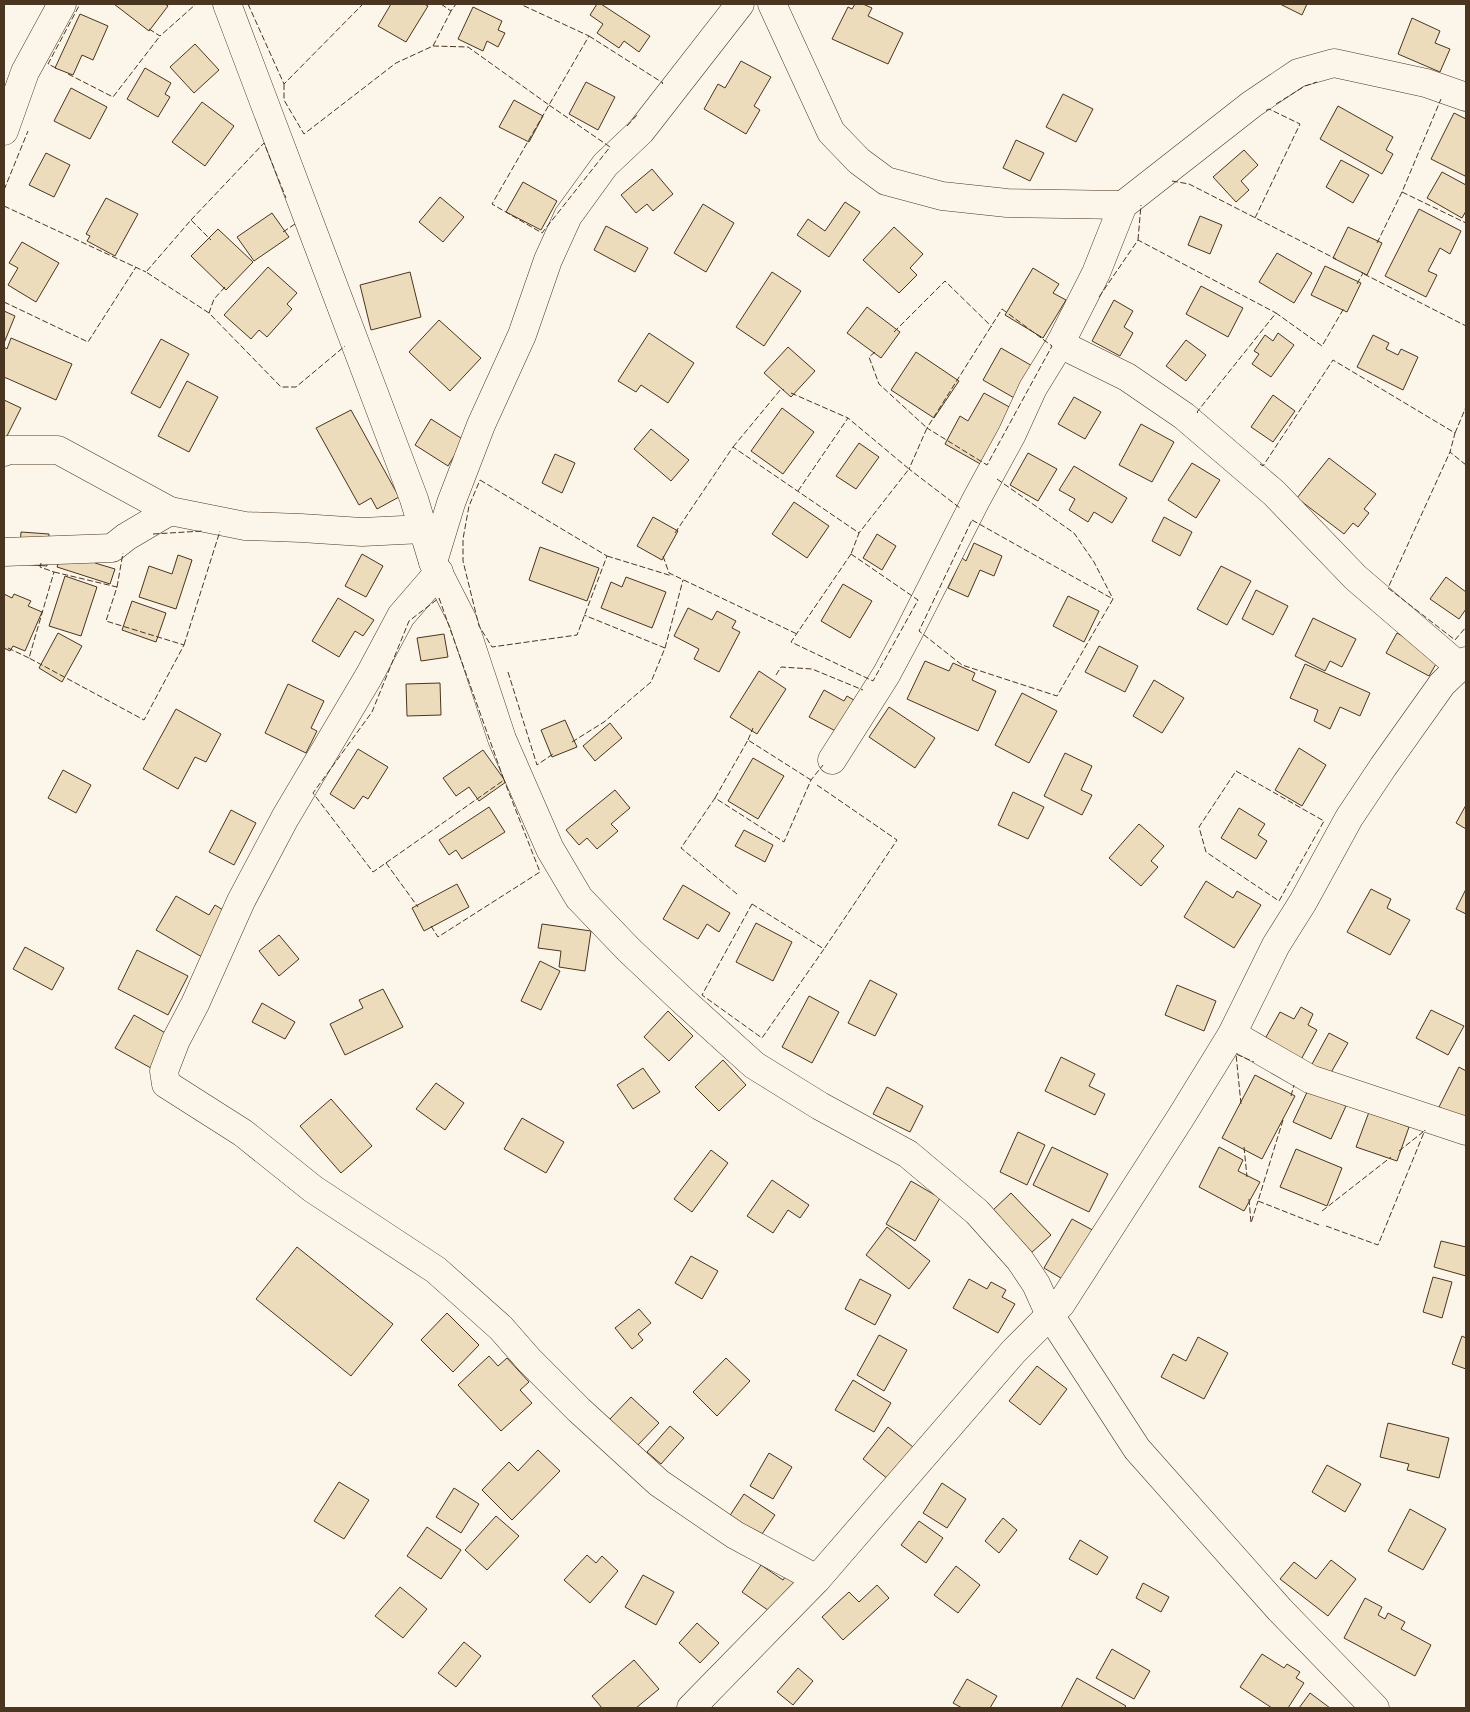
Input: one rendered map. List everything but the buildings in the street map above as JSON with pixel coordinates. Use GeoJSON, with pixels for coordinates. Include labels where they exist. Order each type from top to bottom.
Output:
{"type":"FeatureCollection","features":[{"type":"Feature","properties":{"kind":"street"},"geometry":{"type":"LineString","coordinates":[[4,131],[14,69],[62,4]]}},
{"type":"Feature","properties":{"kind":"street"},"geometry":{"type":"LineString","coordinates":[[227,4],[410,490],[436,567],[464,621],[506,747],[550,849],[579,898],[629,950],[754,1065],[820,1106],[908,1154],[977,1212],[1020,1260],[1036,1284],[1050,1315],[1137,1449],[1280,1610],[1375,1708]]}},
{"type":"Feature","properties":{"kind":"street"},"geometry":{"type":"LineString","coordinates":[[740,4],[641,131],[605,165],[568,216],[548,260],[522,336],[481,425],[464,468],[451,503],[436,567],[401,616],[369,676],[285,818],[241,901],[195,1004],[176,1040],[164,1071],[166,1084],[243,1133],[313,1189],[436,1270],[501,1328],[529,1360],[579,1410],[659,1483],[735,1535],[817,1579]]}},
{"type":"Feature","properties":{"kind":"street"},"geometry":{"type":"LineString","coordinates":[[772,4],[831,132],[859,160],[886,181],[942,196],[1007,203],[1123,205]]}},
{"type":"Feature","properties":{"kind":"street"},"geometry":{"type":"LineString","coordinates":[[832,760],[886,674],[908,634],[1012,434],[1033,388],[1060,344],[1096,273],[1123,205],[1252,104],[1298,73],[1334,64],[1426,83],[1466,96]]}},
{"type":"Feature","properties":{"kind":"street"},"geometry":{"type":"LineString","coordinates":[[691,1708],[817,1579],[1014,1351],[1061,1304],[1232,1034],[1276,946],[1349,818],[1442,684],[1463,664],[1356,578],[1274,493],[1184,416],[1127,377],[1060,344]]}},
{"type":"Feature","properties":{"kind":"street"},"geometry":{"type":"LineString","coordinates":[[4,452],[8,450],[58,450],[170,511],[245,526],[362,532],[423,529]]}},
{"type":"Feature","properties":{"kind":"street"},"geometry":{"type":"LineString","coordinates":[[4,552],[112,548],[126,537],[170,511]]}},
{"type":"Feature","properties":{"kind":"street"},"geometry":{"type":"LineString","coordinates":[[1232,1034],[1310,1079],[1466,1131]]}},
{"type":"Feature","properties":{"kind":"fence"},"geometry":{"type":"LineString","coordinates":[[56,68],[48,64],[80,4]]}},
{"type":"Feature","properties":{"kind":"fence"},"geometry":{"type":"LineString","coordinates":[[149,29],[160,36],[196,4]]}},
{"type":"Feature","properties":{"kind":"fence"},"geometry":{"type":"LineString","coordinates":[[248,4],[284,84],[363,4]]}},
{"type":"Feature","properties":{"kind":"fence"},"geometry":{"type":"LineString","coordinates":[[441,4],[451,11],[456,4]]}},
{"type":"Feature","properties":{"kind":"fence"},"geometry":{"type":"LineString","coordinates":[[433,46],[468,47],[549,105],[589,36],[520,4]]}},
{"type":"Feature","properties":{"kind":"fence"},"geometry":{"type":"LineString","coordinates":[[284,84],[284,100],[304,134],[396,63],[433,46],[451,11]]}},
{"type":"Feature","properties":{"kind":"fence"},"geometry":{"type":"LineString","coordinates":[[68,74],[113,97],[160,36]]}},
{"type":"Feature","properties":{"kind":"fence"},"geometry":{"type":"LineString","coordinates":[[589,36],[662,84]]}},
{"type":"Feature","properties":{"kind":"fence"},"geometry":{"type":"LineString","coordinates":[[1276,104],[1305,86],[1317,82]]}},
{"type":"Feature","properties":{"kind":"fence"},"geometry":{"type":"LineString","coordinates":[[1377,243],[1402,192],[1441,99]]}},
{"type":"Feature","properties":{"kind":"fence"},"geometry":{"type":"LineString","coordinates":[[549,105],[610,147],[542,233],[492,204],[549,105]]}},
{"type":"Feature","properties":{"kind":"fence"},"geometry":{"type":"LineString","coordinates":[[1255,218],[1300,124],[1269,109],[1265,111]]}},
{"type":"Feature","properties":{"kind":"fence"},"geometry":{"type":"LineString","coordinates":[[627,126],[637,115]]}},
{"type":"Feature","properties":{"kind":"fence"},"geometry":{"type":"LineString","coordinates":[[4,190],[28,131]]}},
{"type":"Feature","properties":{"kind":"fence"},"geometry":{"type":"LineString","coordinates":[[191,220],[264,143],[286,198]]}},
{"type":"Feature","properties":{"kind":"fence"},"geometry":{"type":"LineString","coordinates":[[1172,181],[1189,184],[1336,259]]}},
{"type":"Feature","properties":{"kind":"fence"},"geometry":{"type":"LineString","coordinates":[[1402,192],[1466,223]]}},
{"type":"Feature","properties":{"kind":"fence"},"geometry":{"type":"LineString","coordinates":[[1138,240],[1141,205]]}},
{"type":"Feature","properties":{"kind":"fence"},"geometry":{"type":"LineString","coordinates":[[4,206],[146,272]]}},
{"type":"Feature","properties":{"kind":"fence"},"geometry":{"type":"LineString","coordinates":[[209,313],[146,272],[191,220],[211,240]]}},
{"type":"Feature","properties":{"kind":"fence"},"geometry":{"type":"LineString","coordinates":[[283,232],[295,224]]}},
{"type":"Feature","properties":{"kind":"fence"},"geometry":{"type":"LineString","coordinates":[[1099,297],[1138,240],[1276,313]]}},
{"type":"Feature","properties":{"kind":"fence"},"geometry":{"type":"LineString","coordinates":[[4,302],[88,342],[136,267]]}},
{"type":"Feature","properties":{"kind":"fence"},"geometry":{"type":"LineString","coordinates":[[1357,284],[1363,273],[1360,272]]}},
{"type":"Feature","properties":{"kind":"fence"},"geometry":{"type":"LineString","coordinates":[[1364,274],[1466,326]]}},
{"type":"Feature","properties":{"kind":"fence"},"geometry":{"type":"LineString","coordinates":[[894,332],[945,281],[992,327]]}},
{"type":"Feature","properties":{"kind":"fence"},"geometry":{"type":"LineString","coordinates":[[225,287],[214,299],[209,313],[281,387],[296,387],[345,346]]}},
{"type":"Feature","properties":{"kind":"fence"},"geometry":{"type":"LineString","coordinates":[[1198,413],[1276,313],[1322,346],[1344,308]]}},
{"type":"Feature","properties":{"kind":"fence"},"geometry":{"type":"LineString","coordinates":[[1002,309],[1052,346],[987,465],[927,428],[1002,309]]}},
{"type":"Feature","properties":{"kind":"fence"},"geometry":{"type":"LineString","coordinates":[[875,352],[869,357],[879,384],[927,428],[909,469],[960,508]]}},
{"type":"Feature","properties":{"kind":"fence"},"geometry":{"type":"LineString","coordinates":[[1260,464],[1263,466],[1333,360],[1455,433],[1450,452]]}},
{"type":"Feature","properties":{"kind":"fence"},"geometry":{"type":"LineString","coordinates":[[733,447],[781,389],[784,390]]}},
{"type":"Feature","properties":{"kind":"fence"},"geometry":{"type":"LineString","coordinates":[[791,393],[848,418]]}},
{"type":"Feature","properties":{"kind":"fence"},"geometry":{"type":"LineString","coordinates":[[1455,433],[1466,407]]}},
{"type":"Feature","properties":{"kind":"fence"},"geometry":{"type":"LineString","coordinates":[[798,491],[848,418],[909,469],[859,533]]}},
{"type":"Feature","properties":{"kind":"fence"},"geometry":{"type":"LineString","coordinates":[[675,533],[733,447],[859,533],[851,554]]}},
{"type":"Feature","properties":{"kind":"fence"},"geometry":{"type":"LineString","coordinates":[[1466,465],[1450,452],[1388,588],[1455,640],[1466,627]]}},
{"type":"Feature","properties":{"kind":"fence"},"geometry":{"type":"LineString","coordinates":[[997,479],[1074,533],[1094,562],[1113,599]]}},
{"type":"Feature","properties":{"kind":"fence"},"geometry":{"type":"LineString","coordinates":[[480,480],[607,556],[577,635],[492,647],[479,626],[463,561],[463,539],[469,506],[480,480]]}},
{"type":"Feature","properties":{"kind":"fence"},"geometry":{"type":"LineString","coordinates":[[972,520],[1113,599],[1057,696],[962,665],[919,631],[972,520]]}},
{"type":"Feature","properties":{"kind":"fence"},"geometry":{"type":"LineString","coordinates":[[153,534],[203,531]]}},
{"type":"Feature","properties":{"kind":"fence"},"geometry":{"type":"LineString","coordinates":[[184,645],[220,531]]}},
{"type":"Feature","properties":{"kind":"fence"},"geometry":{"type":"LineString","coordinates":[[117,587],[123,553]]}},
{"type":"Feature","properties":{"kind":"fence"},"geometry":{"type":"LineString","coordinates":[[851,554],[918,600],[873,681],[791,642],[851,554]]}},
{"type":"Feature","properties":{"kind":"fence"},"geometry":{"type":"LineString","coordinates":[[607,556],[672,576]]}},
{"type":"Feature","properties":{"kind":"fence"},"geometry":{"type":"LineString","coordinates":[[663,556],[669,573],[797,634]]}},
{"type":"Feature","properties":{"kind":"fence"},"geometry":{"type":"LineString","coordinates":[[41,563],[40,567],[54,572]]}},
{"type":"Feature","properties":{"kind":"fence"},"geometry":{"type":"LineString","coordinates":[[54,572],[117,587],[106,621],[184,645],[144,720],[29,658],[54,572]]}},
{"type":"Feature","properties":{"kind":"fence"},"geometry":{"type":"LineString","coordinates":[[665,648],[683,580]]}},
{"type":"Feature","properties":{"kind":"fence"},"geometry":{"type":"LineString","coordinates":[[439,598],[504,780],[373,872],[313,793],[372,712],[409,621],[439,598]]}},
{"type":"Feature","properties":{"kind":"fence"},"geometry":{"type":"LineString","coordinates":[[572,742],[604,722],[651,682],[665,648],[584,615]]}},
{"type":"Feature","properties":{"kind":"fence"},"geometry":{"type":"LineString","coordinates":[[8,648],[29,658]]}},
{"type":"Feature","properties":{"kind":"fence"},"geometry":{"type":"LineString","coordinates":[[776,675],[781,667],[812,669],[863,690]]}},
{"type":"Feature","properties":{"kind":"fence"},"geometry":{"type":"LineString","coordinates":[[508,672],[537,765],[553,754]]}},
{"type":"Feature","properties":{"kind":"fence"},"geometry":{"type":"LineString","coordinates":[[748,740],[753,728]]}},
{"type":"Feature","properties":{"kind":"fence"},"geometry":{"type":"LineString","coordinates":[[715,798],[748,740],[811,780]]}},
{"type":"Feature","properties":{"kind":"fence"},"geometry":{"type":"LineString","coordinates":[[737,894],[681,848],[715,798],[784,842],[811,780],[823,765]]}},
{"type":"Feature","properties":{"kind":"fence"},"geometry":{"type":"LineString","coordinates":[[1236,771],[1324,821],[1279,901],[1206,852],[1199,827],[1236,771]]}},
{"type":"Feature","properties":{"kind":"fence"},"geometry":{"type":"LineString","coordinates":[[431,926],[438,937],[540,872],[504,780]]}},
{"type":"Feature","properties":{"kind":"fence"},"geometry":{"type":"LineString","coordinates":[[817,785],[897,840],[824,949]]}},
{"type":"Feature","properties":{"kind":"fence"},"geometry":{"type":"LineString","coordinates":[[386,863],[418,907]]}},
{"type":"Feature","properties":{"kind":"fence"},"geometry":{"type":"LineString","coordinates":[[752,904],[824,949],[762,1038],[702,995],[752,904]]}},
{"type":"Feature","properties":{"kind":"fence"},"geometry":{"type":"LineString","coordinates":[[1241,1104],[1236,1054],[1254,1062]]}},
{"type":"Feature","properties":{"kind":"fence"},"geometry":{"type":"LineString","coordinates":[[1291,1096],[1294,1085]]}},
{"type":"Feature","properties":{"kind":"fence"},"geometry":{"type":"LineString","coordinates":[[1283,1120],[1258,1201],[1319,1225]]}},
{"type":"Feature","properties":{"kind":"fence"},"geometry":{"type":"LineString","coordinates":[[1326,1226],[1378,1245],[1425,1130]]}},
{"type":"Feature","properties":{"kind":"fence"},"geometry":{"type":"LineString","coordinates":[[1399,1151],[1423,1132]]}},
{"type":"Feature","properties":{"kind":"fence"},"geometry":{"type":"LineString","coordinates":[[1244,1147],[1247,1177]]}},
{"type":"Feature","properties":{"kind":"fence"},"geometry":{"type":"LineString","coordinates":[[1322,1211],[1391,1157]]}},
{"type":"Feature","properties":{"kind":"fence"},"geometry":{"type":"LineString","coordinates":[[1249,1199],[1251,1223],[1258,1201]]}}]}
